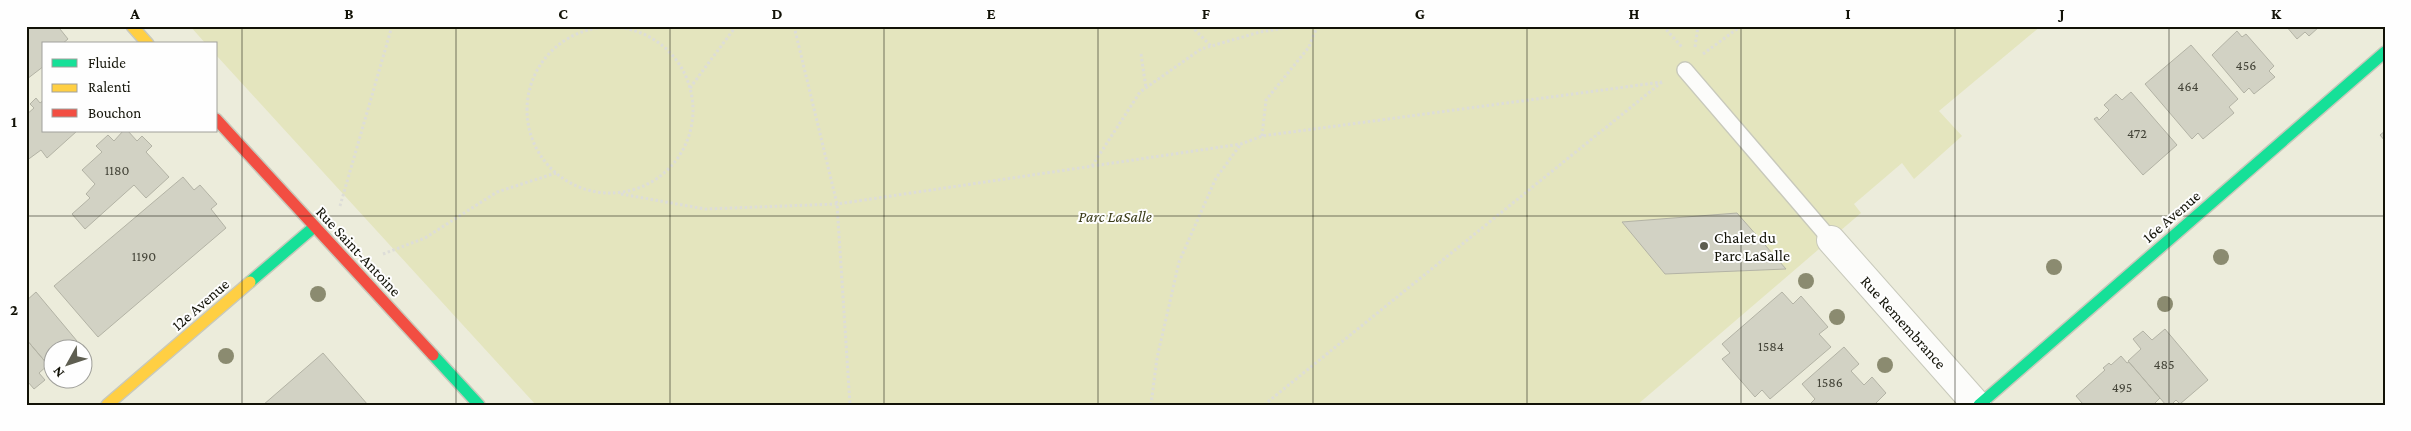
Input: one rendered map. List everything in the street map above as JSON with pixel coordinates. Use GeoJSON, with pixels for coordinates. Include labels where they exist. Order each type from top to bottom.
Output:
{"type":"FeatureCollection","features":[{"type":"Feature","properties":{"kind":"street"},"geometry":{"type":"LineString","coordinates":[[132,26],[146,42]]}},
{"type":"Feature","properties":{"kind":"street","name":"16e Avenue"},"geometry":{"type":"LineString","coordinates":[[1978,405],[2385,52]]}},
{"type":"Feature","properties":{"kind":"street","name":"Rue Saint-Antoine"},"geometry":{"type":"LineString","coordinates":[[218,121],[479,405]]}},
{"type":"Feature","properties":{"kind":"street","name":"12e Avenue"},"geometry":{"type":"LineString","coordinates":[[107,405],[314,227]]}},
{"type":"Feature","properties":{"kind":"street","name":"Rue Remembrance"},"geometry":{"type":"LineString","coordinates":[[1831,240],[1978,405]]}},
{"type":"Feature","properties":{"kind":"lane"},"geometry":{"type":"LineString","coordinates":[[1690,65],[1831,240]]}},
{"type":"Feature","properties":{"kind":"path"},"geometry":{"type":"LineString","coordinates":[[339,209],[392,26]]}},
{"type":"Feature","properties":{"kind":"path"},"geometry":{"type":"LineString","coordinates":[[690,88],[736,26]]}},
{"type":"Feature","properties":{"kind":"path"},"geometry":{"type":"LineString","coordinates":[[794,26],[837,204],[850,405]]}},
{"type":"Feature","properties":{"kind":"path"},"geometry":{"type":"LineString","coordinates":[[1191,26],[1213,47]]}},
{"type":"Feature","properties":{"kind":"path"},"geometry":{"type":"LineString","coordinates":[[1664,26],[1690,65]]}},
{"type":"Feature","properties":{"kind":"path"},"geometry":{"type":"LineString","coordinates":[[1690,65],[1698,26]]}},
{"type":"Feature","properties":{"kind":"path"},"geometry":{"type":"LineString","coordinates":[[1264,405],[1662,82],[1690,65],[1741,26]]}},
{"type":"Feature","properties":{"kind":"path"},"geometry":{"type":"LineString","coordinates":[[621,194],[654,181],[674,164],[688,142],[693,117],[690,88],[678,62],[657,42],[631,30],[602,27],[574,35],[551,52],[535,75],[527,103],[529,128],[539,153],[556,173],[578,187],[705,209],[837,204],[1241,144],[1262,136],[1662,82]]}},
{"type":"Feature","properties":{"kind":"path"},"geometry":{"type":"LineString","coordinates":[[1092,166],[1130,104],[1140,92],[1201,49],[1260,32],[1285,28],[1317,27],[1309,48],[1266,100],[1262,136]]}},
{"type":"Feature","properties":{"kind":"path"},"geometry":{"type":"LineString","coordinates":[[1141,54],[1146,88]]}},
{"type":"Feature","properties":{"kind":"path"},"geometry":{"type":"LineString","coordinates":[[1151,405],[1157,358],[1179,262],[1216,178],[1241,144]]}},
{"type":"Feature","properties":{"kind":"path"},"geometry":{"type":"LineString","coordinates":[[381,255],[425,238],[497,192],[556,173]]}},
{"type":"Feature","properties":{"kind":"green space","name":"Parc LaSalle"},"geometry":{"type":"Polygon","coordinates":[[[190,26],[2041,26],[1939,111],[1962,136],[1914,179],[1902,163],[1854,204],[1861,213],[1637,405],[536,405],[218,57],[218,42],[204,42],[190,26]]]}},
{"type":"Feature","properties":{"kind":"building"},"geometry":{"type":"Polygon","coordinates":[[[26,26],[64,26],[60,29],[68,39],[64,42],[42,42],[42,68],[27,79],[26,26]]]}},
{"type":"Feature","properties":{"kind":"building"},"geometry":{"type":"Polygon","coordinates":[[[2286,26],[2319,27],[2309,36],[2305,32],[2297,39],[2286,26]]]}},
{"type":"Feature","properties":{"kind":"building"},"geometry":{"type":"Polygon","coordinates":[[[2237,31],[2242,37],[2246,34],[2274,66],[2269,71],[2275,77],[2254,94],[2249,88],[2244,93],[2212,55],[2237,31]]]}},
{"type":"Feature","properties":{"kind":"building"},"geometry":{"type":"Polygon","coordinates":[[[2191,45],[2238,99],[2229,107],[2234,113],[2203,139],[2198,133],[2192,139],[2145,84],[2191,45]]]}},
{"type":"Feature","properties":{"kind":"building"},"geometry":{"type":"Polygon","coordinates":[[[2131,92],[2177,145],[2143,175],[2094,119],[2097,117],[2099,120],[2109,110],[2104,105],[2116,94],[2122,100],[2131,92]]]}},
{"type":"Feature","properties":{"kind":"building"},"geometry":{"type":"Polygon","coordinates":[[[36,98],[40,103],[42,102],[42,132],[76,132],[47,158],[41,150],[26,161],[26,115],[34,108],[30,104],[36,98]]]}},
{"type":"Feature","properties":{"kind":"building"},"geometry":{"type":"Polygon","coordinates":[[[2385,131],[2385,141],[2380,135],[2385,131]]]}},
{"type":"Feature","properties":{"kind":"building"},"geometry":{"type":"Polygon","coordinates":[[[122,132],[129,132],[137,141],[142,136],[152,146],[146,152],[169,177],[146,198],[134,185],[85,229],[72,214],[90,198],[86,194],[95,184],[82,170],[102,152],[96,146],[108,135],[114,141],[122,132]]]}},
{"type":"Feature","properties":{"kind":"building"},"geometry":{"type":"Polygon","coordinates":[[[183,177],[194,190],[200,185],[217,204],[211,209],[226,228],[98,337],[54,286],[183,177]]]}},
{"type":"Feature","properties":{"kind":"building","name":"Chalet du Parc LaSalle"},"geometry":{"type":"Polygon","coordinates":[[[1737,213],[1786,269],[1665,274],[1622,222],[1737,213]]]}},
{"type":"Feature","properties":{"kind":"building"},"geometry":{"type":"Polygon","coordinates":[[[36,292],[74,338],[42,338],[42,358],[26,339],[26,301],[36,292]]]}},
{"type":"Feature","properties":{"kind":"building"},"geometry":{"type":"Polygon","coordinates":[[[1782,292],[1793,304],[1801,296],[1828,327],[1819,334],[1831,347],[1770,399],[1762,390],[1755,397],[1722,359],[1730,353],[1722,344],[1782,292]]]}},
{"type":"Feature","properties":{"kind":"building"},"geometry":{"type":"Polygon","coordinates":[[[2165,329],[2208,380],[2180,404],[2176,400],[2171,405],[2166,405],[2128,361],[2141,349],[2133,339],[2143,331],[2152,340],[2165,329]]]}},
{"type":"Feature","properties":{"kind":"building"},"geometry":{"type":"Polygon","coordinates":[[[26,339],[42,358],[42,370],[39,373],[42,376],[42,382],[34,389],[28,382],[26,384],[26,339]]]}},
{"type":"Feature","properties":{"kind":"building"},"geometry":{"type":"Polygon","coordinates":[[[1844,347],[1859,364],[1851,371],[1864,385],[1872,377],[1886,393],[1874,405],[1809,405],[1815,399],[1802,384],[1844,347]]]}},
{"type":"Feature","properties":{"kind":"building"},"geometry":{"type":"Polygon","coordinates":[[[323,353],[368,405],[263,405],[323,353]]]}},
{"type":"Feature","properties":{"kind":"building"},"geometry":{"type":"Polygon","coordinates":[[[2121,356],[2127,363],[2129,362],[2160,398],[2153,405],[2080,405],[2082,403],[2076,396],[2105,370],[2103,368],[2109,363],[2111,365],[2121,356]]]}},
{"type":"Feature","properties":{"kind":"traffic: fast"},"geometry":{"type":"LineString","coordinates":[[1979,405],[2385,52]]}},
{"type":"Feature","properties":{"kind":"traffic: fast"},"geometry":{"type":"LineString","coordinates":[[250,282],[314,227]]}},
{"type":"Feature","properties":{"kind":"traffic: fast"},"geometry":{"type":"LineString","coordinates":[[433,355],[479,405]]}},
{"type":"Feature","properties":{"kind":"traffic: slow"},"geometry":{"type":"LineString","coordinates":[[132,26],[146,42]]}},
{"type":"Feature","properties":{"kind":"traffic: slow"},"geometry":{"type":"LineString","coordinates":[[107,405],[250,282]]}},
{"type":"Feature","properties":{"kind":"traffic: jam"},"geometry":{"type":"LineString","coordinates":[[218,121],[433,355]]}},
{"type":"Feature","properties":{"kind":"place","name":"Chalet du Parc LaSalle"},"geometry":{"type":"Point","coordinates":[1704,246]}}]}
